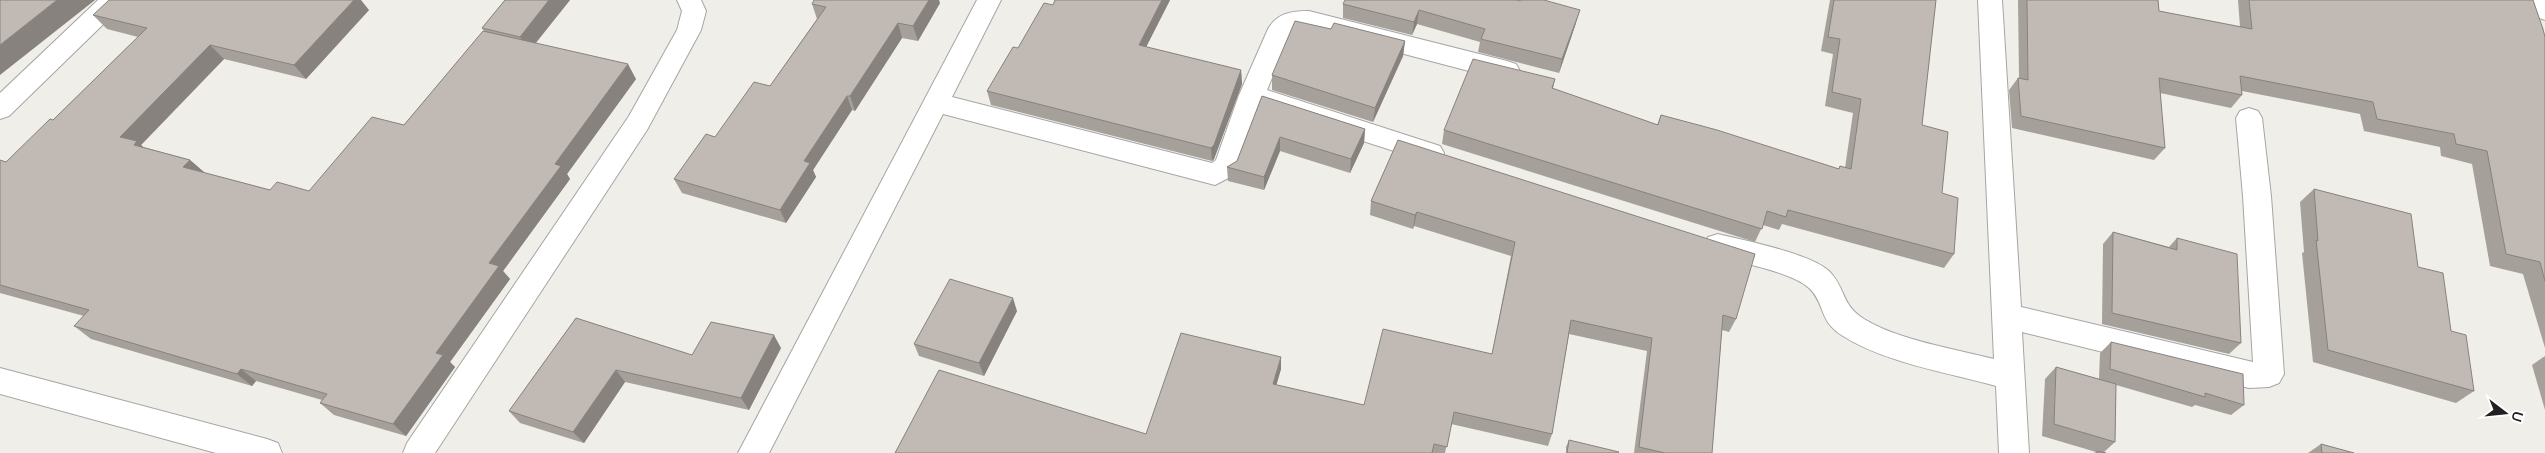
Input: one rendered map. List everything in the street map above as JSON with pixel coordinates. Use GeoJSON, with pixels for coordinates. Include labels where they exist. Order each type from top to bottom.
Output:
{"type":"FeatureCollection","features":[{"type":"Feature","properties":{"kind":"street"},"geometry":{"type":"LineString","coordinates":[[0,109],[113,0]]}},
{"type":"Feature","properties":{"kind":"street"},"geometry":{"type":"LineString","coordinates":[[418,453],[638,123],[689,30],[694,11],[689,0]]}},
{"type":"Feature","properties":{"kind":"street"},"geometry":{"type":"LineString","coordinates":[[753,453],[937,103],[988,0]]}},
{"type":"Feature","properties":{"kind":"street"},"geometry":{"type":"LineString","coordinates":[[1990,0],[2014,453]]}},
{"type":"Feature","properties":{"kind":"street"},"geometry":{"type":"LineString","coordinates":[[2540,0],[2545,11]]}},
{"type":"Feature","properties":{"kind":"street"},"geometry":{"type":"LineString","coordinates":[[937,103],[1215,174],[1227,166],[1252,96],[1280,29],[1292,20],[1309,20],[1530,77]]}},
{"type":"Feature","properties":{"kind":"street"},"geometry":{"type":"LineString","coordinates":[[1252,96],[1451,160]]}},
{"type":"Feature","properties":{"kind":"street"},"geometry":{"type":"LineString","coordinates":[[2006,316],[2249,375],[2269,374],[2257,196],[2248,118]]}},
{"type":"Feature","properties":{"kind":"street"},"geometry":{"type":"LineString","coordinates":[[1697,238],[1802,269],[1818,279],[1828,291],[1838,316],[1854,328],[1882,342],[2010,377]]}},
{"type":"Feature","properties":{"kind":"street"},"geometry":{"type":"LineString","coordinates":[[0,381],[267,453]]}},
{"type":"Feature","properties":{"kind":"building"},"geometry":{"type":"Polygon","coordinates":[[[0,0],[57,0],[0,45],[0,0]]]}},
{"type":"Feature","properties":{"kind":"building"},"geometry":{"type":"Polygon","coordinates":[[[109,0],[354,0],[294,65],[210,45],[120,137],[137,141],[134,145],[190,160],[183,167],[270,190],[277,182],[309,191],[372,117],[404,125],[483,31],[628,64],[555,164],[561,166],[489,263],[499,266],[436,353],[443,355],[393,424],[320,403],[327,394],[241,369],[237,374],[74,326],[89,310],[0,285],[0,160],[6,162],[50,119],[53,120],[147,28],[93,15],[109,0]]]}},
{"type":"Feature","properties":{"kind":"building"},"geometry":{"type":"Polygon","coordinates":[[[505,0],[549,0],[520,37],[482,28],[505,0]]]}},
{"type":"Feature","properties":{"kind":"building"},"geometry":{"type":"Polygon","coordinates":[[[814,0],[929,0],[913,26],[898,23],[804,161],[810,163],[780,210],[674,179],[706,134],[715,137],[754,82],[770,86],[826,7],[812,4],[814,0]]]}},
{"type":"Feature","properties":{"kind":"building"},"geometry":{"type":"Polygon","coordinates":[[[1055,0],[1162,0],[1139,45],[1241,70],[1214,145],[1211,148],[987,91],[1013,47],[1018,48],[1044,3],[1053,5],[1055,0]]]}},
{"type":"Feature","properties":{"kind":"building"},"geometry":{"type":"Polygon","coordinates":[[[1345,0],[1544,0],[1580,10],[1562,59],[1481,39],[1485,29],[1419,10],[1414,22],[1343,4],[1345,0]]]}},
{"type":"Feature","properties":{"kind":"building"},"geometry":{"type":"Polygon","coordinates":[[[1834,0],[1936,0],[1922,125],[1948,132],[1942,193],[1958,198],[1954,254],[1788,210],[1786,217],[1767,211],[1762,229],[1444,130],[1473,59],[1555,79],[1552,88],[1658,125],[1661,115],[1717,130],[1839,169],[1840,166],[1851,169],[1861,99],[1832,92],[1840,39],[1828,37],[1834,0]]]}},
{"type":"Feature","properties":{"kind":"building"},"geometry":{"type":"Polygon","coordinates":[[[2027,0],[2158,0],[2159,11],[2252,29],[2249,0],[2533,0],[2545,37],[2545,281],[2540,262],[2506,254],[2487,151],[2456,144],[2454,134],[2377,119],[2373,102],[2240,76],[2242,95],[2159,78],[2165,148],[2021,116],[2018,78],[2028,80],[2027,0]]]}},
{"type":"Feature","properties":{"kind":"building"},"geometry":{"type":"Polygon","coordinates":[[[1295,21],[1331,29],[1334,23],[1405,41],[1375,108],[1272,75],[1295,21]]]}},
{"type":"Feature","properties":{"kind":"building"},"geometry":{"type":"Polygon","coordinates":[[[1262,96],[1365,129],[1351,159],[1280,137],[1264,177],[1227,167],[1237,161],[1262,96]]]}},
{"type":"Feature","properties":{"kind":"building"},"geometry":{"type":"Polygon","coordinates":[[[1398,140],[1755,254],[1736,319],[1723,315],[1712,453],[1665,453],[1639,447],[1652,338],[1571,320],[1552,434],[1454,412],[1447,447],[1434,444],[1432,453],[895,453],[939,370],[1146,434],[1181,333],[1281,357],[1273,384],[1364,405],[1383,329],[1492,354],[1515,242],[1417,212],[1415,215],[1371,201],[1398,140]]]}},
{"type":"Feature","properties":{"kind":"building"},"geometry":{"type":"Polygon","coordinates":[[[2314,189],[2411,214],[2418,267],[2443,273],[2451,331],[2466,335],[2474,391],[2328,350],[2316,240],[2318,241],[2314,189]]]}},
{"type":"Feature","properties":{"kind":"building"},"geometry":{"type":"Polygon","coordinates":[[[2113,232],[2177,250],[2177,238],[2237,254],[2241,343],[2112,313],[2113,232]]]}},
{"type":"Feature","properties":{"kind":"building"},"geometry":{"type":"Polygon","coordinates":[[[950,279],[1013,298],[979,363],[914,344],[950,279]]]}},
{"type":"Feature","properties":{"kind":"building"},"geometry":{"type":"Polygon","coordinates":[[[576,318],[692,355],[711,322],[774,335],[741,398],[616,370],[573,432],[509,411],[576,318]]]}},
{"type":"Feature","properties":{"kind":"building"},"geometry":{"type":"Polygon","coordinates":[[[2111,342],[2243,374],[2244,405],[2205,393],[2205,397],[2110,369],[2111,342]]]}},
{"type":"Feature","properties":{"kind":"building"},"geometry":{"type":"Polygon","coordinates":[[[2056,367],[2116,384],[2115,442],[2054,424],[2056,367]]]}},
{"type":"Feature","properties":{"kind":"building"},"geometry":{"type":"Polygon","coordinates":[[[1569,440],[1619,452],[1567,453],[1569,440]]]}},
{"type":"Feature","properties":{"kind":"building"},"geometry":{"type":"Polygon","coordinates":[[[2321,444],[2354,453],[2322,453],[2321,444]]]}}]}
